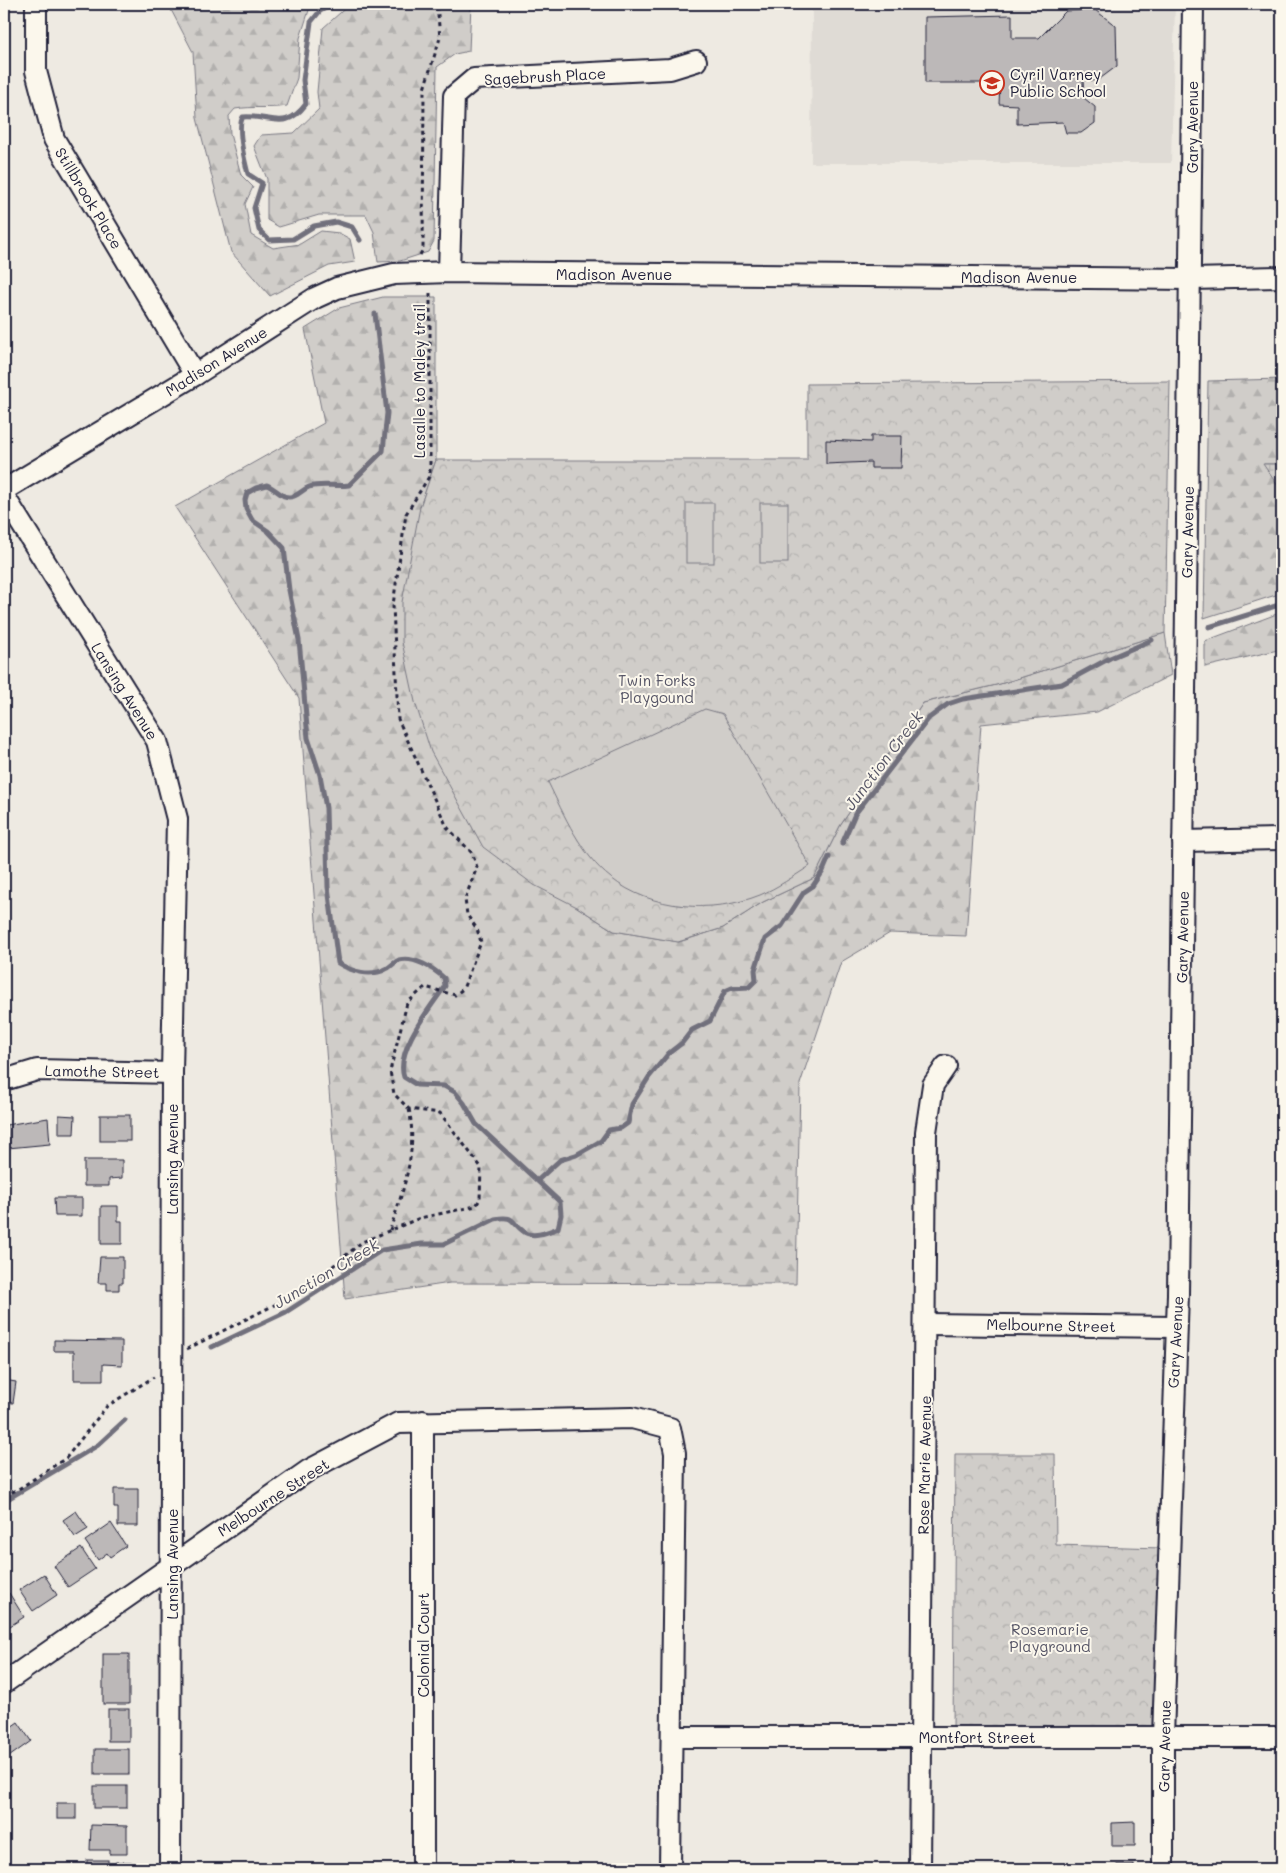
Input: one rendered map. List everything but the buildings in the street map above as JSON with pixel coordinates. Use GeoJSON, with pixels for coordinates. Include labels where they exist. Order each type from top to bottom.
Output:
{"type":"FeatureCollection","features":[{"type":"Feature","properties":{"kind":"street","name":"Stillbrook Place"},"geometry":{"type":"LineString","coordinates":[[36,4],[36,71],[54,138],[195,375]]}},
{"type":"Feature","properties":{"kind":"street","name":"Gary Avenue"},"geometry":{"type":"LineString","coordinates":[[1163,1869],[1163,1737],[1175,1327],[1178,1294],[1191,279],[1192,4]]}},
{"type":"Feature","properties":{"kind":"street","name":"Sagebrush Place"},"geometry":{"type":"LineString","coordinates":[[449,272],[454,96],[474,79],[670,69],[696,61]]}},
{"type":"Feature","properties":{"kind":"street","name":"Madison Avenue"},"geometry":{"type":"LineString","coordinates":[[4,490],[195,375],[315,298],[337,288],[394,274],[449,272],[1191,279],[1282,277]]}},
{"type":"Feature","properties":{"kind":"street","name":"Lansing Avenue"},"geometry":{"type":"LineString","coordinates":[[4,496],[157,741],[177,819],[172,1072],[170,1869]]}},
{"type":"Feature","properties":{"kind":"street"},"geometry":{"type":"LineString","coordinates":[[1183,841],[1282,839]]}},
{"type":"Feature","properties":{"kind":"street","name":"Rose Marie Avenue"},"geometry":{"type":"LineString","coordinates":[[920,1869],[926,1324],[926,1132],[934,1085],[946,1066]]}},
{"type":"Feature","properties":{"kind":"street","name":"Lamothe Street"},"geometry":{"type":"LineString","coordinates":[[4,1080],[37,1070],[172,1072]]}},
{"type":"Feature","properties":{"kind":"street","name":"Melbourne Street"},"geometry":{"type":"LineString","coordinates":[[926,1324],[1175,1327]]}},
{"type":"Feature","properties":{"kind":"street","name":"Melbourne Street"},"geometry":{"type":"LineString","coordinates":[[4,1683],[309,1470],[398,1423],[632,1418],[670,1428],[675,1453],[672,1737]]}},
{"type":"Feature","properties":{"kind":"street","name":"Colonial Court"},"geometry":{"type":"LineString","coordinates":[[423,1421],[423,1869]]}},
{"type":"Feature","properties":{"kind":"street"},"geometry":{"type":"LineString","coordinates":[[670,1869],[672,1737]]}},
{"type":"Feature","properties":{"kind":"street","name":"Montfort Street"},"geometry":{"type":"LineString","coordinates":[[672,1737],[1282,1737]]}},
{"type":"Feature","properties":{"kind":"path"},"geometry":{"type":"LineString","coordinates":[[420,256],[423,249],[424,89],[440,38],[437,4]]}},
{"type":"Feature","properties":{"kind":"path","name":"Lasalle to Maley trail"},"geometry":{"type":"LineString","coordinates":[[410,1109],[394,1094],[390,1071],[407,1002],[424,987],[454,995],[463,989],[481,942],[477,929],[466,915],[465,899],[477,867],[472,853],[447,828],[398,719],[393,604],[406,514],[430,475],[430,293]]}},
{"type":"Feature","properties":{"kind":"path"},"geometry":{"type":"LineString","coordinates":[[4,1495],[17,1490],[66,1458],[107,1406],[172,1366],[186,1350],[304,1290],[362,1242],[420,1218],[476,1206],[480,1200],[481,1167],[440,1114],[410,1109],[414,1128],[412,1158],[390,1230]]}},
{"type":"Feature","properties":{"kind":"shaded area","name":"Cyril Varney Public School"},"geometry":{"type":"Polygon","coordinates":[[[812,4],[1175,4],[1171,163],[811,163],[812,4]]]}},
{"type":"Feature","properties":{"kind":"green space"},"geometry":{"type":"Polygon","coordinates":[[[168,4],[311,4],[300,38],[297,78],[287,106],[235,109],[229,116],[230,134],[241,175],[253,187],[245,204],[251,235],[273,248],[300,244],[321,231],[339,233],[350,239],[355,262],[329,266],[270,296],[231,252],[197,118],[193,52],[168,4]]]}},
{"type":"Feature","properties":{"kind":"green space"},"geometry":{"type":"Polygon","coordinates":[[[350,4],[471,4],[469,51],[455,54],[437,67],[434,241],[428,252],[400,261],[378,262],[374,232],[366,215],[319,215],[279,227],[267,220],[267,179],[254,146],[261,135],[294,133],[319,109],[317,92],[323,28],[350,4]]]}},
{"type":"Feature","properties":{"kind":"green space"},"geometry":{"type":"Polygon","coordinates":[[[383,297],[436,297],[436,460],[420,507],[577,907],[614,931],[679,942],[723,928],[763,902],[814,878],[840,826],[923,703],[1000,684],[1165,633],[1171,675],[1097,712],[981,724],[966,936],[890,933],[841,962],[800,1084],[796,1284],[450,1283],[345,1299],[299,698],[175,507],[324,423],[305,329],[339,308],[383,297]]]}},
{"type":"Feature","properties":{"kind":"green space"},"geometry":{"type":"Polygon","coordinates":[[[1282,379],[1282,464],[1264,464],[1282,492],[1282,593],[1204,618],[1208,381],[1282,379]]]}},
{"type":"Feature","properties":{"kind":"green space","name":"Twin Forks Playgound"},"geometry":{"type":"Polygon","coordinates":[[[1170,381],[1165,633],[1000,684],[923,703],[840,826],[814,878],[763,902],[723,928],[678,942],[614,931],[577,907],[534,885],[483,847],[431,752],[415,702],[402,642],[402,602],[420,507],[436,460],[807,460],[807,384],[1170,381]]]}},
{"type":"Feature","properties":{"kind":"green space"},"geometry":{"type":"Polygon","coordinates":[[[1263,464],[1282,464],[1282,492],[1263,464]]]}},
{"type":"Feature","properties":{"kind":"green space"},"geometry":{"type":"Polygon","coordinates":[[[686,503],[714,503],[714,563],[686,563],[686,503]]]}},
{"type":"Feature","properties":{"kind":"green space"},"geometry":{"type":"Polygon","coordinates":[[[760,503],[788,503],[788,563],[760,563],[760,503]]]}},
{"type":"Feature","properties":{"kind":"green space"},"geometry":{"type":"Polygon","coordinates":[[[1282,612],[1282,649],[1205,667],[1205,641],[1282,612]]]}},
{"type":"Feature","properties":{"kind":"green space"},"geometry":{"type":"Polygon","coordinates":[[[705,709],[723,714],[810,866],[773,889],[742,901],[723,905],[683,906],[645,897],[627,889],[600,869],[574,834],[548,782],[705,709]]]}},
{"type":"Feature","properties":{"kind":"green space","name":"Rosemarie Playground"},"geometry":{"type":"Polygon","coordinates":[[[955,1454],[1055,1454],[1056,1545],[1162,1548],[1156,1724],[1147,1730],[953,1731],[955,1454]]]}},
{"type":"Feature","properties":{"kind":"waterway"},"geometry":{"type":"LineString","coordinates":[[333,4],[320,11],[311,22],[303,80],[306,104],[298,113],[284,120],[243,117],[240,128],[248,174],[262,183],[254,208],[259,230],[269,240],[293,239],[314,226],[336,222],[352,227],[360,240]]}},
{"type":"Feature","properties":{"kind":"waterway"},"geometry":{"type":"LineString","coordinates":[[212,1347],[286,1312],[382,1250],[422,1244],[444,1244],[495,1219],[501,1218],[512,1220],[519,1228],[535,1235],[558,1228],[561,1215],[560,1202],[476,1124],[455,1092],[444,1086],[417,1085],[404,1077],[404,1054],[423,1017],[445,986],[444,978],[417,961],[405,959],[399,960],[386,969],[374,973],[355,971],[338,963],[328,887],[326,808],[320,775],[308,738],[299,640],[289,590],[284,548],[268,531],[252,520],[246,509],[245,500],[247,493],[267,485],[288,497],[295,496],[306,488],[314,486],[349,485],[383,451],[387,413],[375,314]]}},
{"type":"Feature","properties":{"kind":"waterway","name":"Junction Creek"},"geometry":{"type":"LineString","coordinates":[[1209,627],[1282,604]]}},
{"type":"Feature","properties":{"kind":"waterway","name":"Junction Creek"},"geometry":{"type":"LineString","coordinates":[[842,844],[855,814],[929,718],[948,704],[963,699],[1062,684],[1110,658],[1152,640]]}},
{"type":"Feature","properties":{"kind":"waterway","name":"Junction Creek"},"geometry":{"type":"LineString","coordinates":[[538,1180],[560,1160],[576,1155],[601,1141],[609,1130],[621,1128],[628,1123],[632,1104],[649,1077],[669,1053],[682,1043],[692,1030],[710,1021],[725,991],[732,988],[749,987],[756,980],[755,970],[765,939],[782,926],[804,892],[813,886],[823,871],[829,857]]}},
{"type":"Feature","properties":{"kind":"waterway","name":"Junction Creek"},"geometry":{"type":"LineString","coordinates":[[4,1501],[98,1445],[125,1420]]}},
{"type":"Feature","properties":{"kind":"place","name":"Cyril Varney Public School"},"geometry":{"type":"Point","coordinates":[992,83]}}]}
